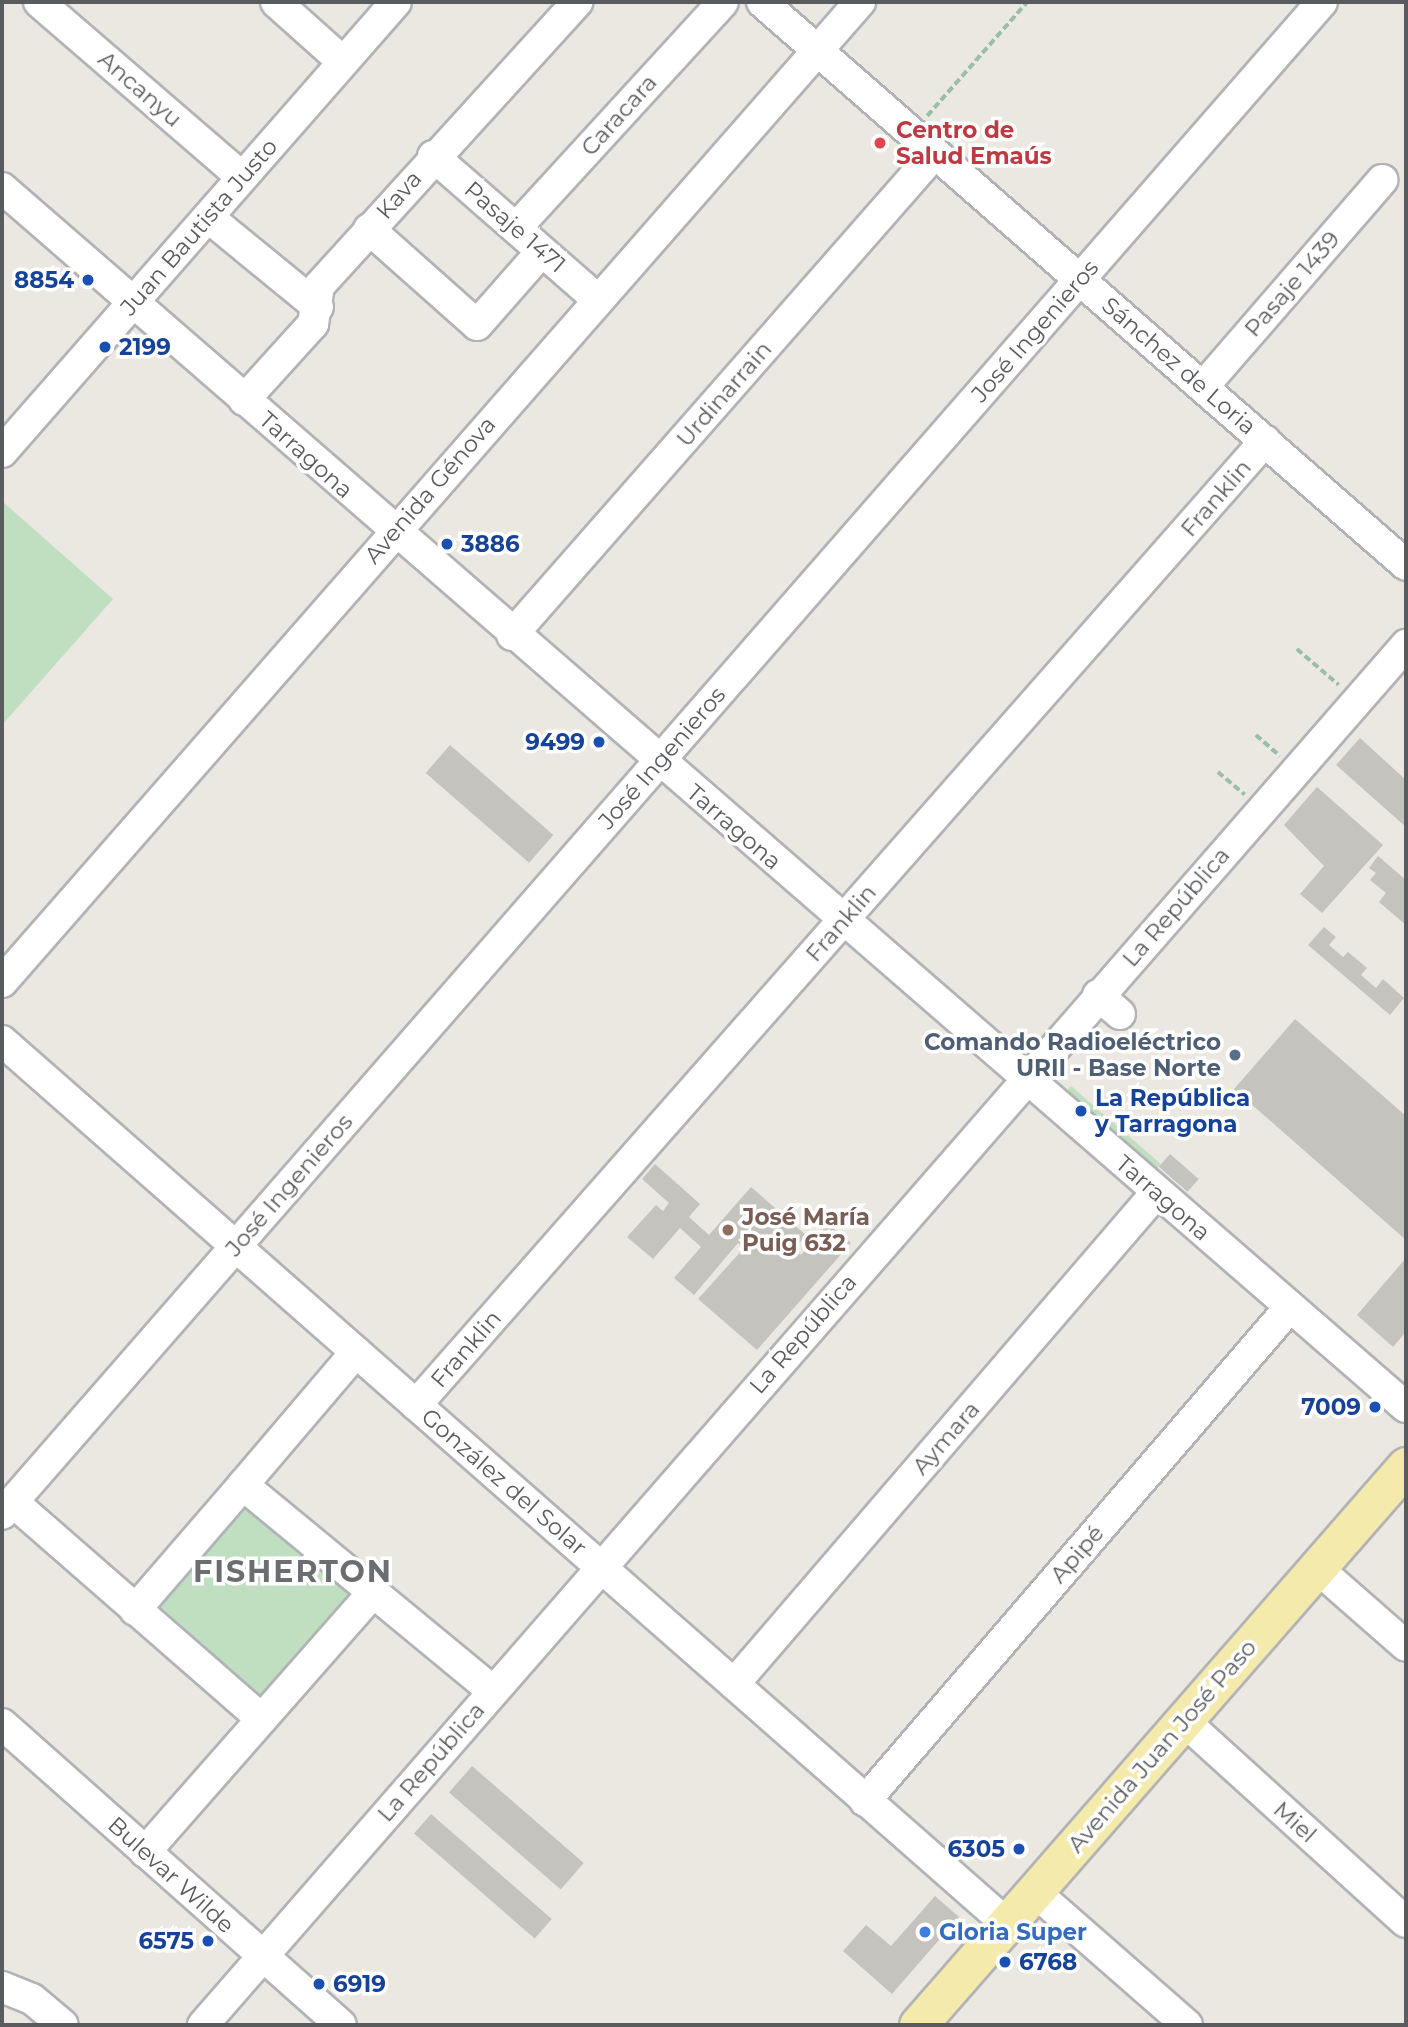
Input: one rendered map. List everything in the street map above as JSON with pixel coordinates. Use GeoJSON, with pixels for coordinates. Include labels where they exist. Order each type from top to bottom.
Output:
{"type":"FeatureCollection","features":[{"type":"Feature","properties":{"kind":"main road","name":"Avenida Juan José Paso"},"geometry":{"type":"LineString","coordinates":[[918,2025],[1406,1466]]}},
{"type":"Feature","properties":{"kind":"street","name":"Ancanyu"},"geometry":{"type":"LineString","coordinates":[[39,2],[242,177]]}},
{"type":"Feature","properties":{"kind":"street"},"geometry":{"type":"LineString","coordinates":[[276,2],[343,62]]}},
{"type":"Feature","properties":{"kind":"street","name":"Juan Bautista Justo"},"geometry":{"type":"LineString","coordinates":[[2,452],[396,2]]}},
{"type":"Feature","properties":{"kind":"street","name":"Kava"},"geometry":{"type":"LineString","coordinates":[[244,400],[313,324],[320,286],[433,156],[577,2]]}},
{"type":"Feature","properties":{"kind":"street","name":"Caracara"},"geometry":{"type":"LineString","coordinates":[[516,228],[723,2]]}},
{"type":"Feature","properties":{"kind":"street","name":"Sánchez de Loria"},"geometry":{"type":"LineString","coordinates":[[762,2],[1406,565]]}},
{"type":"Feature","properties":{"kind":"street","name":"Avenida Génova"},"geometry":{"type":"LineString","coordinates":[[2,982],[393,532],[860,2]]}},
{"type":"Feature","properties":{"kind":"street","name":"José Ingenieros"},"geometry":{"type":"LineString","coordinates":[[7,1508],[1322,2]]}},
{"type":"Feature","properties":{"kind":"street","name":"Urdinarrain"},"geometry":{"type":"LineString","coordinates":[[512,635],[935,153]]}},
{"type":"Feature","properties":{"kind":"street","name":"Pasaje 1471"},"geometry":{"type":"LineString","coordinates":[[433,156],[597,299]]}},
{"type":"Feature","properties":{"kind":"street","name":"Pasaje 1439"},"geometry":{"type":"LineString","coordinates":[[1203,387],[1382,180]]}},
{"type":"Feature","properties":{"kind":"street","name":"Tarragona"},"geometry":{"type":"LineString","coordinates":[[2,188],[393,532],[1406,1407]]}},
{"type":"Feature","properties":{"kind":"street"},"geometry":{"type":"LineString","coordinates":[[208,217],[318,307]]}},
{"type":"Feature","properties":{"kind":"street"},"geometry":{"type":"LineString","coordinates":[[369,229],[477,325],[542,251]]}},
{"type":"Feature","properties":{"kind":"street","name":"Franklin"},"geometry":{"type":"LineString","coordinates":[[416,1405],[1265,441]]}},
{"type":"Feature","properties":{"kind":"street","name":"La República"},"geometry":{"type":"LineString","coordinates":[[203,2025],[1025,1078],[1109,1004],[1254,803],[1349,693],[1406,645]]}},
{"type":"Feature","properties":{"kind":"street","name":"González del Solar"},"geometry":{"type":"LineString","coordinates":[[2,1041],[1007,1924]]}},
{"type":"Feature","properties":{"kind":"street","name":"Aymara"},"geometry":{"type":"LineString","coordinates":[[734,1684],[1157,1192]]}},
{"type":"Feature","properties":{"kind":"street","name":"Apipé"},"geometry":{"type":"LineString","coordinates":[[865,1801],[1290,1307]]}},
{"type":"Feature","properties":{"kind":"street"},"geometry":{"type":"LineString","coordinates":[[135,1610],[356,1352]]}},
{"type":"Feature","properties":{"kind":"street"},"geometry":{"type":"LineString","coordinates":[[243,1485],[493,1691]]}},
{"type":"Feature","properties":{"kind":"street"},"geometry":{"type":"LineString","coordinates":[[7,1508],[135,1610],[262,1719]]}},
{"type":"Feature","properties":{"kind":"street"},"geometry":{"type":"LineString","coordinates":[[1317,1568],[1406,1646]]}},
{"type":"Feature","properties":{"kind":"street"},"geometry":{"type":"LineString","coordinates":[[145,1852],[372,1594]]}},
{"type":"Feature","properties":{"kind":"street","name":"Miel"},"geometry":{"type":"LineString","coordinates":[[1184,1721],[1406,1922]]}},
{"type":"Feature","properties":{"kind":"street","name":"Bulevar Wilde"},"geometry":{"type":"LineString","coordinates":[[7,1741],[145,1852],[341,2025]]}},
{"type":"Feature","properties":{"kind":"street"},"geometry":{"type":"LineString","coordinates":[[1035,1892],[1187,2025]]}},
{"type":"Feature","properties":{"kind":"street"},"geometry":{"type":"LineString","coordinates":[[4,1994],[32,1998],[63,2025]]}},
{"type":"Feature","properties":{"kind":"path"},"geometry":{"type":"LineString","coordinates":[[912,133],[1027,2]]}},
{"type":"Feature","properties":{"kind":"path"},"geometry":{"type":"LineString","coordinates":[[1297,649],[1349,693]]}},
{"type":"Feature","properties":{"kind":"path"},"geometry":{"type":"LineString","coordinates":[[1256,735],[1289,763]]}},
{"type":"Feature","properties":{"kind":"path"},"geometry":{"type":"LineString","coordinates":[[1218,772],[1254,803]]}},
{"type":"Feature","properties":{"kind":"green space"},"geometry":{"type":"Polygon","coordinates":[[[2,501],[113,599],[2,725],[2,501]]]}},
{"type":"Feature","properties":{"kind":"green space"},"geometry":{"type":"Polygon","coordinates":[[[1071,1086],[1161,1164],[1150,1176],[1061,1098],[1071,1086]]]}},
{"type":"Feature","properties":{"kind":"green space"},"geometry":{"type":"Polygon","coordinates":[[[245,1499],[355,1592],[261,1703],[151,1611],[245,1499]]]}},
{"type":"Feature","properties":{"kind":"building"},"geometry":{"type":"Polygon","coordinates":[[[1360,738],[1406,780],[1406,827],[1336,765],[1360,738]]]}},
{"type":"Feature","properties":{"kind":"building"},"geometry":{"type":"Polygon","coordinates":[[[450,745],[553,835],[529,863],[426,773],[450,745]]]}},
{"type":"Feature","properties":{"kind":"building"},"geometry":{"type":"Polygon","coordinates":[[[1317,787],[1383,845],[1322,913],[1300,894],[1324,866],[1284,825],[1317,787]]]}},
{"type":"Feature","properties":{"kind":"building"},"geometry":{"type":"Polygon","coordinates":[[[1378,856],[1406,880],[1406,925],[1379,902],[1386,893],[1370,880],[1376,873],[1369,868],[1378,856]]]}},
{"type":"Feature","properties":{"kind":"building"},"geometry":{"type":"Polygon","coordinates":[[[1324,927],[1336,937],[1329,945],[1343,957],[1348,952],[1367,968],[1361,975],[1376,988],[1383,979],[1404,998],[1390,1015],[1308,945],[1324,927]]]}},
{"type":"Feature","properties":{"kind":"building"},"geometry":{"type":"Polygon","coordinates":[[[1295,1019],[1406,1116],[1406,1240],[1234,1089],[1295,1019]]]}},
{"type":"Feature","properties":{"kind":"building"},"geometry":{"type":"Polygon","coordinates":[[[1170,1154],[1199,1179],[1188,1192],[1159,1167],[1170,1154]]]}},
{"type":"Feature","properties":{"kind":"building"},"geometry":{"type":"Polygon","coordinates":[[[655,1164],[700,1204],[689,1217],[709,1235],[751,1187],[806,1235],[794,1249],[801,1255],[828,1224],[851,1243],[757,1350],[698,1299],[744,1248],[738,1243],[694,1295],[674,1278],[701,1247],[680,1228],[653,1259],[627,1237],[656,1205],[663,1211],[669,1203],[642,1179],[655,1164]]]}},
{"type":"Feature","properties":{"kind":"building"},"geometry":{"type":"Polygon","coordinates":[[[1406,1258],[1406,1332],[1393,1347],[1357,1315],[1406,1258]]]}},
{"type":"Feature","properties":{"kind":"building"},"geometry":{"type":"Polygon","coordinates":[[[472,1766],[584,1863],[561,1890],[449,1792],[472,1766]]]}},
{"type":"Feature","properties":{"kind":"building"},"geometry":{"type":"Polygon","coordinates":[[[431,1814],[552,1919],[535,1939],[414,1834],[431,1814]]]}},
{"type":"Feature","properties":{"kind":"building","name":"Gloria Super"},"geometry":{"type":"Polygon","coordinates":[[[935,1896],[959,1917],[892,1994],[843,1951],[866,1925],[891,1946],[935,1896]]]}},
{"type":"Feature","properties":{"kind":"place","name":"Centro de Salud Emaús"},"geometry":{"type":"Point","coordinates":[880,143]}},
{"type":"Feature","properties":{"kind":"place","name":"8854"},"geometry":{"type":"Point","coordinates":[88,280]}},
{"type":"Feature","properties":{"kind":"place","name":"2199"},"geometry":{"type":"Point","coordinates":[105,347]}},
{"type":"Feature","properties":{"kind":"place","name":"3886"},"geometry":{"type":"Point","coordinates":[447,544]}},
{"type":"Feature","properties":{"kind":"place","name":"9499"},"geometry":{"type":"Point","coordinates":[599,742]}},
{"type":"Feature","properties":{"kind":"place","name":"Comando Radioeléctrico URII - Base Norte"},"geometry":{"type":"Point","coordinates":[1235,1055]}},
{"type":"Feature","properties":{"kind":"place","name":"La República y Tarragona"},"geometry":{"type":"Point","coordinates":[1081,1111]}},
{"type":"Feature","properties":{"kind":"place","name":"José María Puig 632"},"geometry":{"type":"Point","coordinates":[728,1230]}},
{"type":"Feature","properties":{"kind":"place","name":"7009"},"geometry":{"type":"Point","coordinates":[1375,1407]}},
{"type":"Feature","properties":{"kind":"place","name":"6305"},"geometry":{"type":"Point","coordinates":[1019,1849]}},
{"type":"Feature","properties":{"kind":"place","name":"Gloria Super"},"geometry":{"type":"Point","coordinates":[925,1932]}},
{"type":"Feature","properties":{"kind":"place","name":"6575"},"geometry":{"type":"Point","coordinates":[208,1941]}},
{"type":"Feature","properties":{"kind":"place","name":"6768"},"geometry":{"type":"Point","coordinates":[1005,1962]}},
{"type":"Feature","properties":{"kind":"place","name":"6919"},"geometry":{"type":"Point","coordinates":[319,1984]}},
{"type":"Feature","properties":{"kind":"district","name":"FISHERTON"},"geometry":{"type":"Point","coordinates":[293,1572]}}]}
